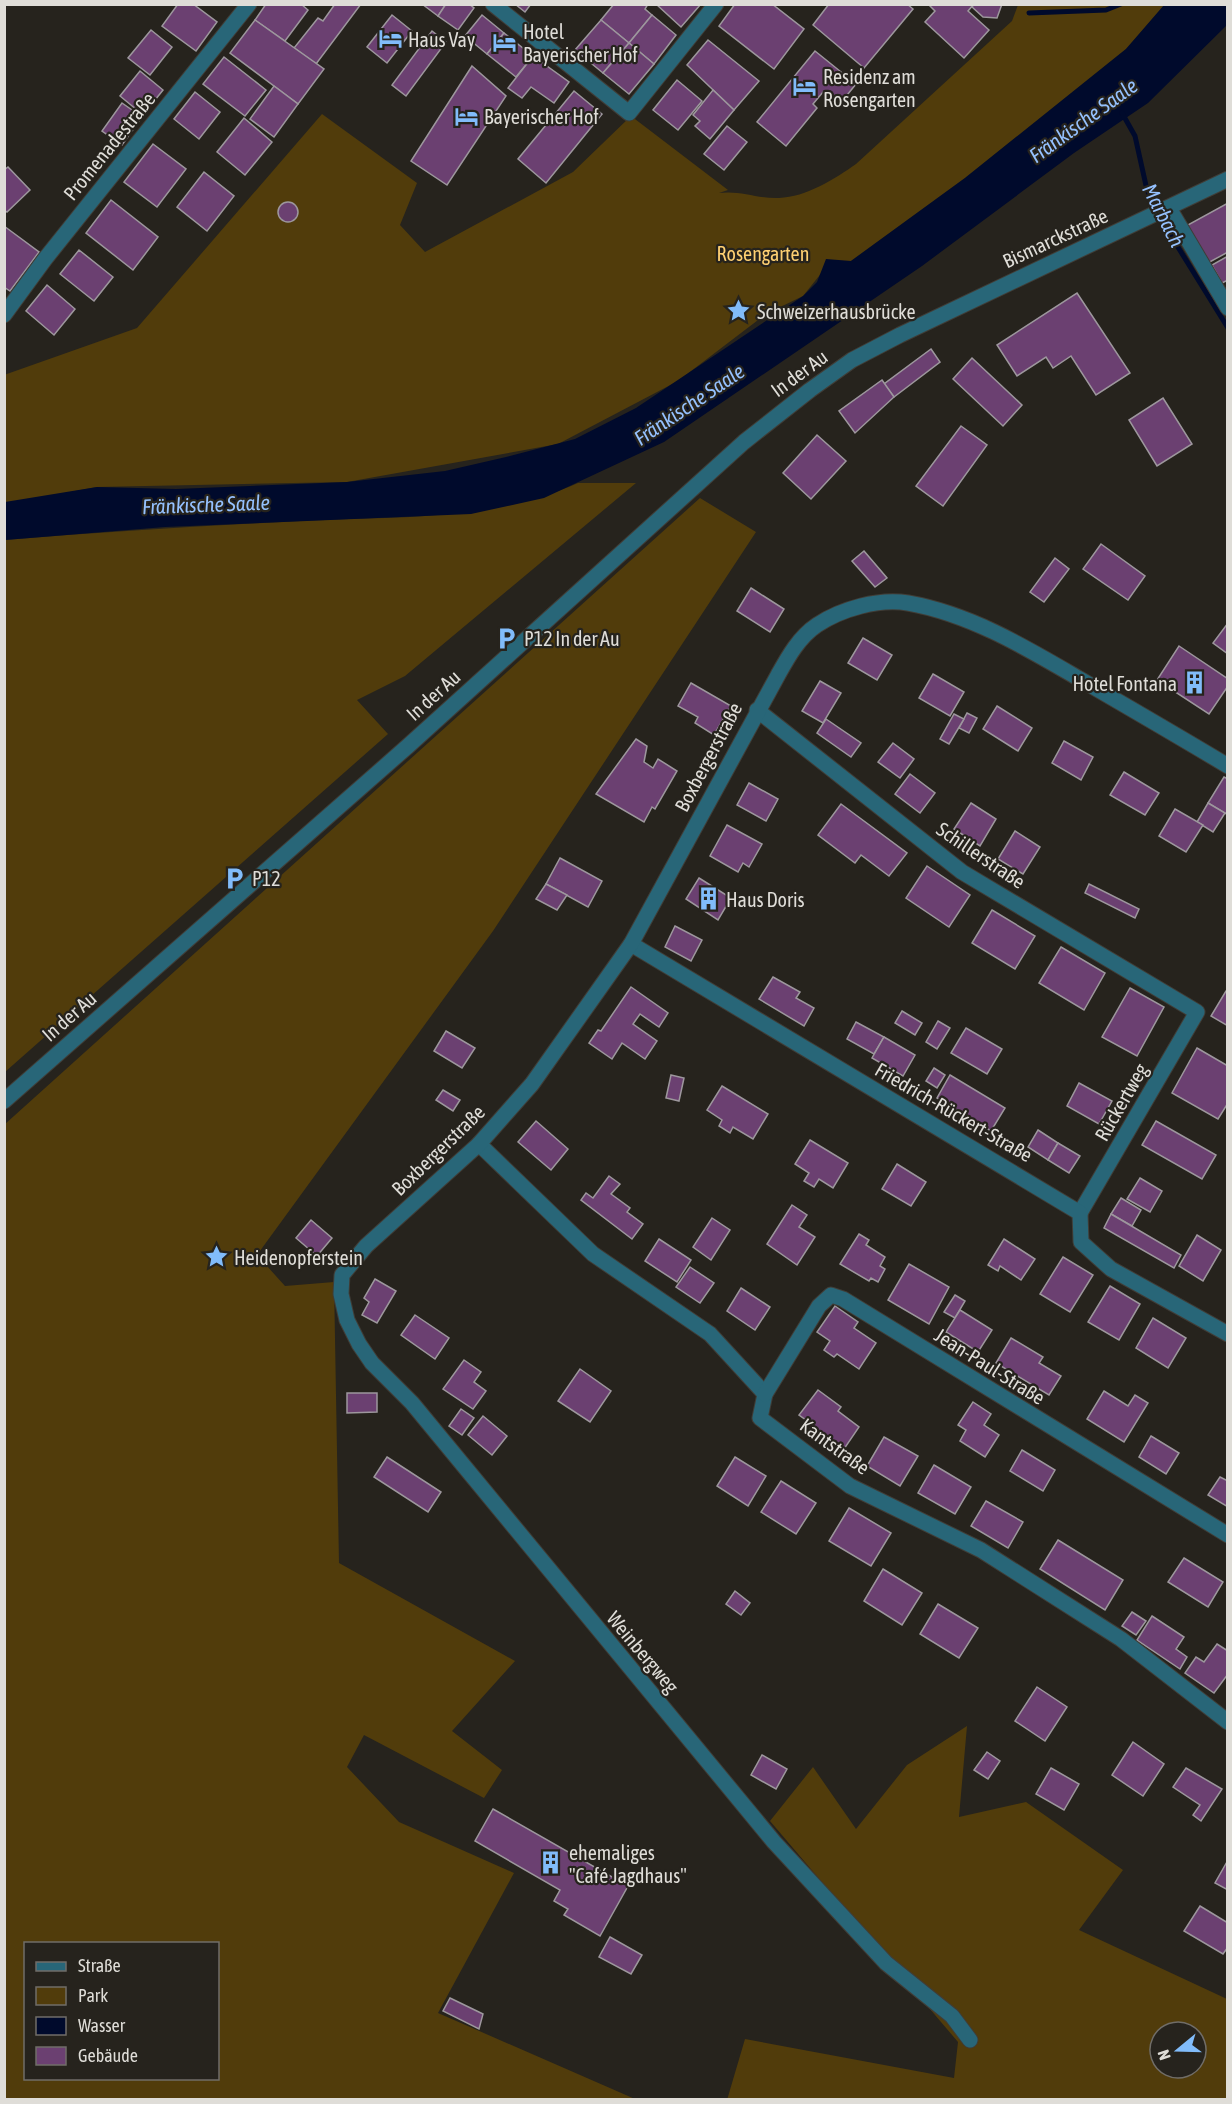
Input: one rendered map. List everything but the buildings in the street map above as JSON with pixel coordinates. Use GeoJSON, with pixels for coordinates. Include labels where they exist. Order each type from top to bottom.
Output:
{"type":"FeatureCollection","features":[{"type":"Feature","properties":{"kind":"street","name":"Promenadestraße"},"geometry":{"type":"LineString","coordinates":[[4,315],[45,259],[249,4]]}},
{"type":"Feature","properties":{"kind":"street"},"geometry":{"type":"LineString","coordinates":[[493,4],[629,113],[716,4]]}},
{"type":"Feature","properties":{"kind":"street","name":"Bismarckstraße"},"geometry":{"type":"LineString","coordinates":[[900,335],[1227,179]]}},
{"type":"Feature","properties":{"kind":"street"},"geometry":{"type":"LineString","coordinates":[[1169,208],[1227,308]]}},
{"type":"Feature","properties":{"kind":"street","name":"In der Au"},"geometry":{"type":"LineString","coordinates":[[4,1101],[408,746],[744,441],[852,360],[900,335]]}},
{"type":"Feature","properties":{"kind":"street","name":"Boxbergerstraße"},"geometry":{"type":"LineString","coordinates":[[353,1261],[479,1144],[532,1084],[631,944],[757,710],[794,649],[816,625],[851,610],[879,603],[906,603],[961,618],[1018,643],[1227,766]]}},
{"type":"Feature","properties":{"kind":"street","name":"Schillerstraße"},"geometry":{"type":"LineString","coordinates":[[757,710],[962,872],[1197,1012]]}},
{"type":"Feature","properties":{"kind":"street","name":"Friedrich-Rückert-Straße"},"geometry":{"type":"LineString","coordinates":[[631,944],[1080,1213]]}},
{"type":"Feature","properties":{"kind":"street","name":"Rückertweg"},"geometry":{"type":"LineString","coordinates":[[1080,1213],[1197,1012]]}},
{"type":"Feature","properties":{"kind":"street"},"geometry":{"type":"LineString","coordinates":[[479,1144],[593,1254],[710,1334],[765,1394]]}},
{"type":"Feature","properties":{"kind":"street"},"geometry":{"type":"LineString","coordinates":[[1080,1213],[1081,1242],[1111,1269],[1227,1334]]}},
{"type":"Feature","properties":{"kind":"street","name":"Weinbergweg"},"geometry":{"type":"LineString","coordinates":[[353,1261],[342,1275],[341,1294],[347,1320],[372,1362],[412,1403],[472,1480],[774,1842],[886,1964],[952,2016],[970,2040]]}},
{"type":"Feature","properties":{"kind":"street","name":"Jean-Paul-Straße"},"geometry":{"type":"LineString","coordinates":[[765,1394],[819,1306],[831,1295],[843,1299],[1227,1535]]}},
{"type":"Feature","properties":{"kind":"street","name":"Kantstraße"},"geometry":{"type":"LineString","coordinates":[[765,1394],[760,1418],[850,1485],[991,1556],[1121,1639],[1226,1719]]}},
{"type":"Feature","properties":{"kind":"green space","name":"Rosengarten"},"geometry":{"type":"Polygon","coordinates":[[[1018,5],[1164,6],[1126,49],[965,178],[851,261],[823,271],[803,296],[766,314],[678,381],[558,444],[347,482],[97,487],[5,504],[4,375],[137,328],[322,114],[417,183],[400,225],[425,252],[573,172],[631,116],[728,190],[719,193],[772,198],[789,197],[820,186],[856,164],[1012,21],[1018,5]]]}},
{"type":"Feature","properties":{"kind":"green space"},"geometry":{"type":"Polygon","coordinates":[[[578,483],[636,483],[405,676],[357,700],[388,734],[5,1072],[5,540],[226,525],[441,515],[510,505],[544,496],[578,483]]]}},
{"type":"Feature","properties":{"kind":"green space"},"geometry":{"type":"Polygon","coordinates":[[[700,498],[756,532],[493,931],[257,1255],[285,1286],[334,1282],[339,1563],[515,1661],[452,1731],[502,1770],[484,1798],[364,1735],[347,1767],[399,1822],[514,1873],[438,2013],[635,2099],[5,2099],[4,1125],[700,498]]]}},
{"type":"Feature","properties":{"kind":"green space"},"geometry":{"type":"Polygon","coordinates":[[[967,1726],[959,1817],[1026,1802],[1123,1870],[1079,1930],[1227,1999],[1227,2099],[727,2100],[745,2039],[954,2078],[958,2042],[770,1821],[813,1767],[856,1829],[907,1765],[967,1726]]]}},
{"type":"Feature","properties":{"kind":"water","name":"Fränkische Saale"},"geometry":{"type":"Polygon","coordinates":[[[1164,5],[1227,5],[1227,25],[1148,103],[1074,153],[922,266],[664,442],[544,498],[471,514],[165,527],[5,540],[5,502],[97,487],[176,489],[347,482],[445,471],[575,439],[636,408],[803,296],[817,282],[826,259],[851,261],[965,178],[1126,49],[1164,5]]]}},
{"type":"Feature","properties":{"kind":"waterway"},"geometry":{"type":"LineString","coordinates":[[1029,13],[1106,10],[1121,4]]}},
{"type":"Feature","properties":{"kind":"waterway","name":"Marbach"},"geometry":{"type":"LineString","coordinates":[[1122,113],[1135,136],[1147,190],[1168,231],[1228,328]]}},
{"type":"Feature","properties":{"kind":"place","name":"Haus Vay"},"geometry":{"type":"Point","coordinates":[390,39]}},
{"type":"Feature","properties":{"kind":"place","name":"Hotel Bayerischer Hof"},"geometry":{"type":"Point","coordinates":[505,42]}},
{"type":"Feature","properties":{"kind":"place","name":"Residenz am Rosengarten"},"geometry":{"type":"Point","coordinates":[805,87]}},
{"type":"Feature","properties":{"kind":"place","name":"Bayerischer Hof"},"geometry":{"type":"Point","coordinates":[466,116]}},
{"type":"Feature","properties":{"kind":"place","name":"Schweizerhausbrücke"},"geometry":{"type":"Point","coordinates":[739,311]}},
{"type":"Feature","properties":{"kind":"place","name":"P12 In der Au"},"geometry":{"type":"Point","coordinates":[506,638]}},
{"type":"Feature","properties":{"kind":"place","name":"Hotel Fontana"},"geometry":{"type":"Point","coordinates":[1195,683]}},
{"type":"Feature","properties":{"kind":"place","name":"P12"},"geometry":{"type":"Point","coordinates":[234,878]}},
{"type":"Feature","properties":{"kind":"place","name":"Haus Doris"},"geometry":{"type":"Point","coordinates":[708,899]}},
{"type":"Feature","properties":{"kind":"place","name":"Heidenopferstein"},"geometry":{"type":"Point","coordinates":[216,1257]}},
{"type":"Feature","properties":{"kind":"place","name":"ehemaliges \"Café Jagdhaus\""},"geometry":{"type":"Point","coordinates":[551,1863]}}]}
